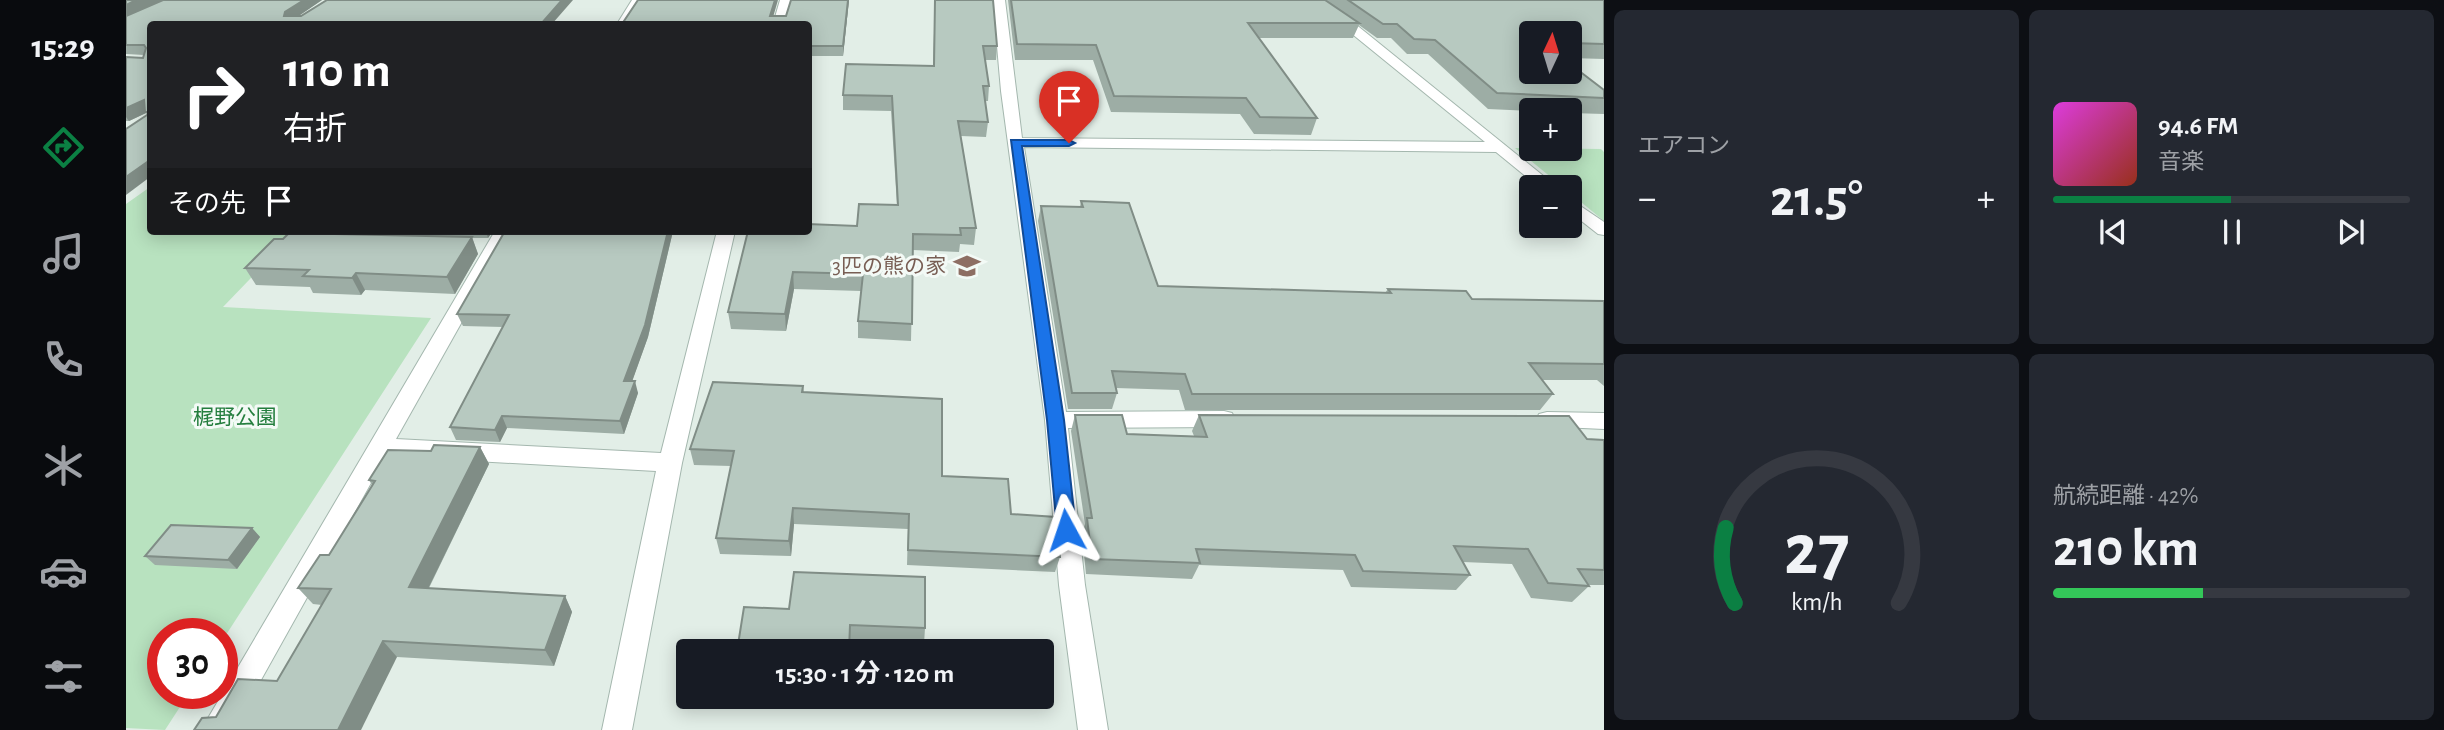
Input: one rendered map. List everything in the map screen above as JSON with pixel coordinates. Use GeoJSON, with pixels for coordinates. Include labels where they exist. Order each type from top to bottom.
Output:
{"type":"FeatureCollection","features":[{"type":"Feature","properties":{"kind":"street"},"geometry":{"type":"LineString","coordinates":[[625,21],[638,0]]}},
{"type":"Feature","properties":{"kind":"street"},"geometry":{"type":"LineString","coordinates":[[780,21],[786,0]]}},
{"type":"Feature","properties":{"kind":"street"},"geometry":{"type":"LineString","coordinates":[[999,0],[1015,142],[1056,420],[1072,585],[1093,730]]}},
{"type":"Feature","properties":{"kind":"street"},"geometry":{"type":"LineString","coordinates":[[1308,1],[1350,26],[1533,175]]}},
{"type":"Feature","properties":{"kind":"street"},"geometry":{"type":"LineString","coordinates":[[1015,142],[1497,147]]}},
{"type":"Feature","properties":{"kind":"street"},"geometry":{"type":"LineString","coordinates":[[1582,213],[1604,230]]}},
{"type":"Feature","properties":{"kind":"street"},"geometry":{"type":"LineString","coordinates":[[617,730],[670,463],[725,235]]}},
{"type":"Feature","properties":{"kind":"street"},"geometry":{"type":"LineString","coordinates":[[216,730],[380,447],[493,241]]}},
{"type":"Feature","properties":{"kind":"street"},"geometry":{"type":"LineString","coordinates":[[1056,420],[1249,419]]}},
{"type":"Feature","properties":{"kind":"street"},"geometry":{"type":"LineString","coordinates":[[1524,419],[1604,421]]}},
{"type":"Feature","properties":{"kind":"street"},"geometry":{"type":"LineString","coordinates":[[380,447],[670,463]]}},
{"type":"Feature","properties":{"kind":"green space"},"geometry":{"type":"Polygon","coordinates":[[[1582,149],[1601,149],[1604,152],[1604,221],[1582,203],[1582,175],[1548,175],[1531,161],[1582,161],[1582,149]]]}},
{"type":"Feature","properties":{"kind":"green space","name":"梶野公園"},"geometry":{"type":"Polygon","coordinates":[[[147,189],[147,235],[292,235],[223,307],[431,318],[237,618],[147,618],[147,709],[179,709],[165,730],[126,728],[126,204],[147,189]]]}},
{"type":"Feature","properties":{"kind":"building"},"geometry":{"type":"Polygon","coordinates":[[[163,0],[304,0],[285,12],[284,16],[301,16],[327,0],[562,0],[544,21],[147,21],[147,112],[144,100],[126,108],[126,57],[143,58],[146,48],[144,45],[126,45],[126,16],[163,0]]]}},
{"type":"Feature","properties":{"kind":"building"},"geometry":{"type":"Polygon","coordinates":[[[638,0],[775,0],[770,16],[786,16],[791,0],[848,0],[843,46],[812,46],[812,21],[624,21],[638,0]]]}},
{"type":"Feature","properties":{"kind":"building"},"geometry":{"type":"Polygon","coordinates":[[[935,0],[993,0],[997,46],[983,46],[989,86],[983,86],[988,122],[958,121],[976,228],[960,228],[961,235],[913,234],[912,324],[858,321],[863,274],[793,272],[785,314],[728,312],[747,235],[812,235],[812,224],[857,226],[859,204],[898,205],[892,96],[843,95],[846,64],[934,66],[935,0]]]}},
{"type":"Feature","properties":{"kind":"building"},"geometry":{"type":"Polygon","coordinates":[[[1011,0],[1325,0],[1359,23],[1248,23],[1317,118],[1260,117],[1246,98],[1114,96],[1096,45],[1017,44],[1011,0]]]}},
{"type":"Feature","properties":{"kind":"building"},"geometry":{"type":"Polygon","coordinates":[[[1348,0],[1604,0],[1604,44],[1582,43],[1582,21],[1519,21],[1519,84],[1582,84],[1582,73],[1604,90],[1604,98],[1497,93],[1435,40],[1414,39],[1397,24],[1383,24],[1348,0]]]}},
{"type":"Feature","properties":{"kind":"building"},"geometry":{"type":"Polygon","coordinates":[[[147,115],[147,162],[126,177],[126,129],[147,115]]]}},
{"type":"Feature","properties":{"kind":"building"},"geometry":{"type":"Polygon","coordinates":[[[1081,201],[1129,203],[1158,286],[1391,293],[1388,289],[1466,291],[1472,299],[1604,301],[1604,364],[1529,363],[1553,394],[1192,394],[1185,374],[1112,371],[1117,393],[1072,393],[1041,206],[1083,207],[1081,201]]]}},
{"type":"Feature","properties":{"kind":"building"},"geometry":{"type":"Polygon","coordinates":[[[287,235],[472,237],[447,277],[356,273],[352,278],[303,276],[309,270],[245,268],[274,239],[283,239],[287,235]]]}},
{"type":"Feature","properties":{"kind":"building"},"geometry":{"type":"Polygon","coordinates":[[[503,235],[667,235],[645,325],[624,381],[635,381],[620,421],[502,416],[495,430],[450,427],[509,315],[457,314],[503,235]]]}},
{"type":"Feature","properties":{"kind":"building"},"geometry":{"type":"Polygon","coordinates":[[[713,382],[803,386],[802,392],[942,399],[942,476],[1008,479],[1011,514],[1056,517],[1060,557],[908,550],[909,514],[793,508],[789,541],[716,538],[734,451],[690,449],[713,382]]]}},
{"type":"Feature","properties":{"kind":"building"},"geometry":{"type":"Polygon","coordinates":[[[1075,415],[1122,415],[1127,434],[1207,437],[1199,415],[1569,416],[1587,439],[1604,440],[1604,570],[1578,569],[1589,586],[1548,583],[1528,549],[1454,546],[1470,575],[1363,571],[1355,555],[1196,549],[1200,563],[1092,559],[1087,518],[1092,518],[1075,415]]]}},
{"type":"Feature","properties":{"kind":"building"},"geometry":{"type":"Polygon","coordinates":[[[434,445],[480,447],[409,587],[565,596],[545,650],[383,641],[338,730],[194,730],[202,718],[216,717],[221,709],[238,709],[238,679],[277,681],[331,589],[298,588],[320,555],[329,555],[375,481],[369,480],[388,450],[431,451],[434,445]]]}},
{"type":"Feature","properties":{"kind":"building"},"geometry":{"type":"Polygon","coordinates":[[[171,525],[252,528],[228,560],[145,556],[171,525]]]}},
{"type":"Feature","properties":{"kind":"building"},"geometry":{"type":"Polygon","coordinates":[[[794,572],[925,577],[925,628],[850,625],[849,639],[739,639],[744,607],[789,609],[794,572]]]}},
{"type":"Feature","properties":{"kind":"place","name":"3匹の熊の家"},"geometry":{"type":"Point","coordinates":[967,266]}},
{"type":"Feature","properties":{"kind":"route"},"geometry":{"type":"LineString","coordinates":[[1066,530],[1056,420],[1015,142],[1069,143]]}}]}
